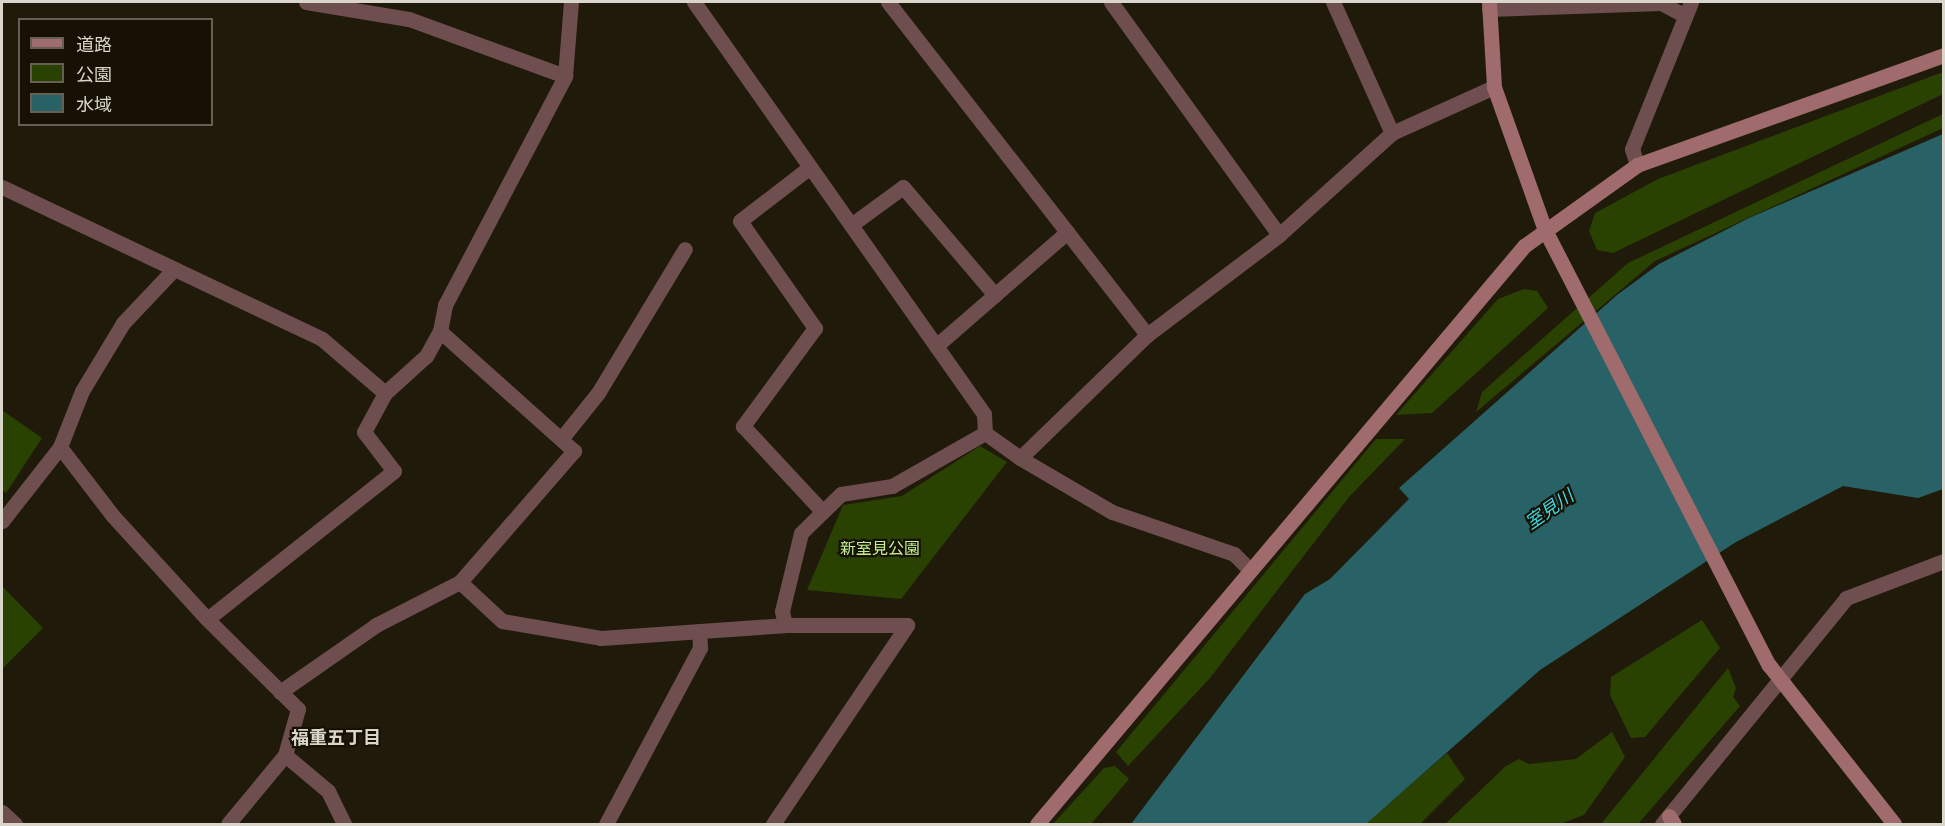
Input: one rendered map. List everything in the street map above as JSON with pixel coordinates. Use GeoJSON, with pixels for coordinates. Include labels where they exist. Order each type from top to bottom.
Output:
{"type":"FeatureCollection","features":[{"type":"Feature","properties":{"kind":"street"},"geometry":{"type":"LineString","coordinates":[[306,2],[409,19],[565,76]]}},
{"type":"Feature","properties":{"kind":"street"},"geometry":{"type":"LineString","coordinates":[[207,619],[393,471],[364,432],[385,393],[426,357],[440,331],[444,305],[565,76],[571,2]]}},
{"type":"Feature","properties":{"kind":"street"},"geometry":{"type":"LineString","coordinates":[[694,2],[984,414],[985,433]]}},
{"type":"Feature","properties":{"kind":"street"},"geometry":{"type":"LineString","coordinates":[[888,2],[1148,335]]}},
{"type":"Feature","properties":{"kind":"street"},"geometry":{"type":"LineString","coordinates":[[1111,2],[1279,235]]}},
{"type":"Feature","properties":{"kind":"street"},"geometry":{"type":"LineString","coordinates":[[1333,2],[1392,133]]}},
{"type":"Feature","properties":{"kind":"street"},"geometry":{"type":"LineString","coordinates":[[1637,165],[1632,149],[1688,9],[1661,3],[1489,5],[1494,87],[1545,230],[1769,665],[1894,825]]}},
{"type":"Feature","properties":{"kind":"street"},"geometry":{"type":"LineString","coordinates":[[1037,825],[1431,353],[1545,230],[1637,165],[1944,55]]}},
{"type":"Feature","properties":{"kind":"street"},"geometry":{"type":"LineString","coordinates":[[1020,458],[1148,335],[1279,235],[1392,133],[1494,87]]}},
{"type":"Feature","properties":{"kind":"street"},"geometry":{"type":"LineString","coordinates":[[810,167],[740,221],[815,328],[743,426],[823,512]]}},
{"type":"Feature","properties":{"kind":"street"},"geometry":{"type":"LineString","coordinates":[[2,187],[322,339],[385,393]]}},
{"type":"Feature","properties":{"kind":"street"},"geometry":{"type":"LineString","coordinates":[[851,225],[903,187],[995,295]]}},
{"type":"Feature","properties":{"kind":"street"},"geometry":{"type":"LineString","coordinates":[[936,346],[1067,232]]}},
{"type":"Feature","properties":{"kind":"street"},"geometry":{"type":"LineString","coordinates":[[561,439],[598,393],[685,249]]}},
{"type":"Feature","properties":{"kind":"street"},"geometry":{"type":"LineString","coordinates":[[2,521],[60,447],[82,391],[123,323],[174,269]]}},
{"type":"Feature","properties":{"kind":"street"},"geometry":{"type":"LineString","coordinates":[[280,692],[376,625],[460,582],[574,451],[440,331]]}},
{"type":"Feature","properties":{"kind":"street"},"geometry":{"type":"LineString","coordinates":[[985,433],[1020,458],[1112,512],[1234,554],[1251,570]]}},
{"type":"Feature","properties":{"kind":"street"},"geometry":{"type":"LineString","coordinates":[[785,625],[782,611],[801,533],[841,494],[892,486],[985,433]]}},
{"type":"Feature","properties":{"kind":"street"},"geometry":{"type":"LineString","coordinates":[[60,447],[113,516],[207,619],[298,709],[285,756],[228,825]]}},
{"type":"Feature","properties":{"kind":"street"},"geometry":{"type":"LineString","coordinates":[[1668,822],[1779,678],[1846,598],[1944,561]]}},
{"type":"Feature","properties":{"kind":"street"},"geometry":{"type":"LineString","coordinates":[[460,582],[502,621],[601,638],[785,625],[907,625],[773,825]]}},
{"type":"Feature","properties":{"kind":"street"},"geometry":{"type":"LineString","coordinates":[[606,825],[700,648],[699,631]]}},
{"type":"Feature","properties":{"kind":"street"},"geometry":{"type":"LineString","coordinates":[[285,756],[328,791],[344,825]]}},
{"type":"Feature","properties":{"kind":"street"},"geometry":{"type":"LineString","coordinates":[[2,812],[15,825]]}},
{"type":"Feature","properties":{"kind":"green space"},"geometry":{"type":"Polygon","coordinates":[[[1943,72],[1943,94],[1613,253],[1597,250],[1589,231],[1595,213],[1658,179],[1943,72]]]}},
{"type":"Feature","properties":{"kind":"green space"},"geometry":{"type":"Polygon","coordinates":[[[1943,114],[1943,128],[1655,261],[1476,412],[1482,392],[1628,263],[1943,114]]]}},
{"type":"Feature","properties":{"kind":"green space"},"geometry":{"type":"Polygon","coordinates":[[[1524,289],[1537,291],[1548,308],[1432,413],[1396,415],[1498,299],[1524,289]]]}},
{"type":"Feature","properties":{"kind":"green space"},"geometry":{"type":"Polygon","coordinates":[[[2,410],[42,438],[6,493],[2,490],[2,410]]]}},
{"type":"Feature","properties":{"kind":"green space"},"geometry":{"type":"Polygon","coordinates":[[[1376,439],[1405,439],[1349,497],[1210,678],[1128,766],[1116,752],[1376,439]]]}},
{"type":"Feature","properties":{"kind":"green space","name":"新室見公園"},"geometry":{"type":"Polygon","coordinates":[[[980,446],[1007,462],[901,599],[807,590],[843,505],[902,496],[980,446]]]}},
{"type":"Feature","properties":{"kind":"green space"},"geometry":{"type":"Polygon","coordinates":[[[2,586],[43,628],[2,669],[2,586]]]}},
{"type":"Feature","properties":{"kind":"green space"},"geometry":{"type":"Polygon","coordinates":[[[1702,620],[1720,648],[1645,737],[1631,738],[1610,695],[1611,677],[1702,620]]]}},
{"type":"Feature","properties":{"kind":"green space"},"geometry":{"type":"Polygon","coordinates":[[[1728,668],[1736,688],[1733,697],[1740,706],[1638,824],[1601,824],[1728,668]]]}},
{"type":"Feature","properties":{"kind":"green space"},"geometry":{"type":"Polygon","coordinates":[[[1612,732],[1625,757],[1584,815],[1560,824],[1445,824],[1506,766],[1519,759],[1529,764],[1576,759],[1612,732]]]}},
{"type":"Feature","properties":{"kind":"green space"},"geometry":{"type":"Polygon","coordinates":[[[1447,753],[1465,779],[1420,824],[1365,824],[1447,753]]]}},
{"type":"Feature","properties":{"kind":"green space"},"geometry":{"type":"Polygon","coordinates":[[[1115,766],[1129,779],[1091,824],[1053,824],[1104,768],[1115,766]]]}},
{"type":"Feature","properties":{"kind":"water","name":"室見川"},"geometry":{"type":"Polygon","coordinates":[[[1943,134],[1943,489],[1918,498],[1843,486],[1736,542],[1540,670],[1366,824],[1131,824],[1305,594],[1330,579],[1409,499],[1399,488],[1617,295],[1659,264],[1749,218],[1943,134]]]}},
{"type":"Feature","properties":{"kind":"district","name":"福重五丁目"},"geometry":{"type":"Point","coordinates":[336,737]}}]}
